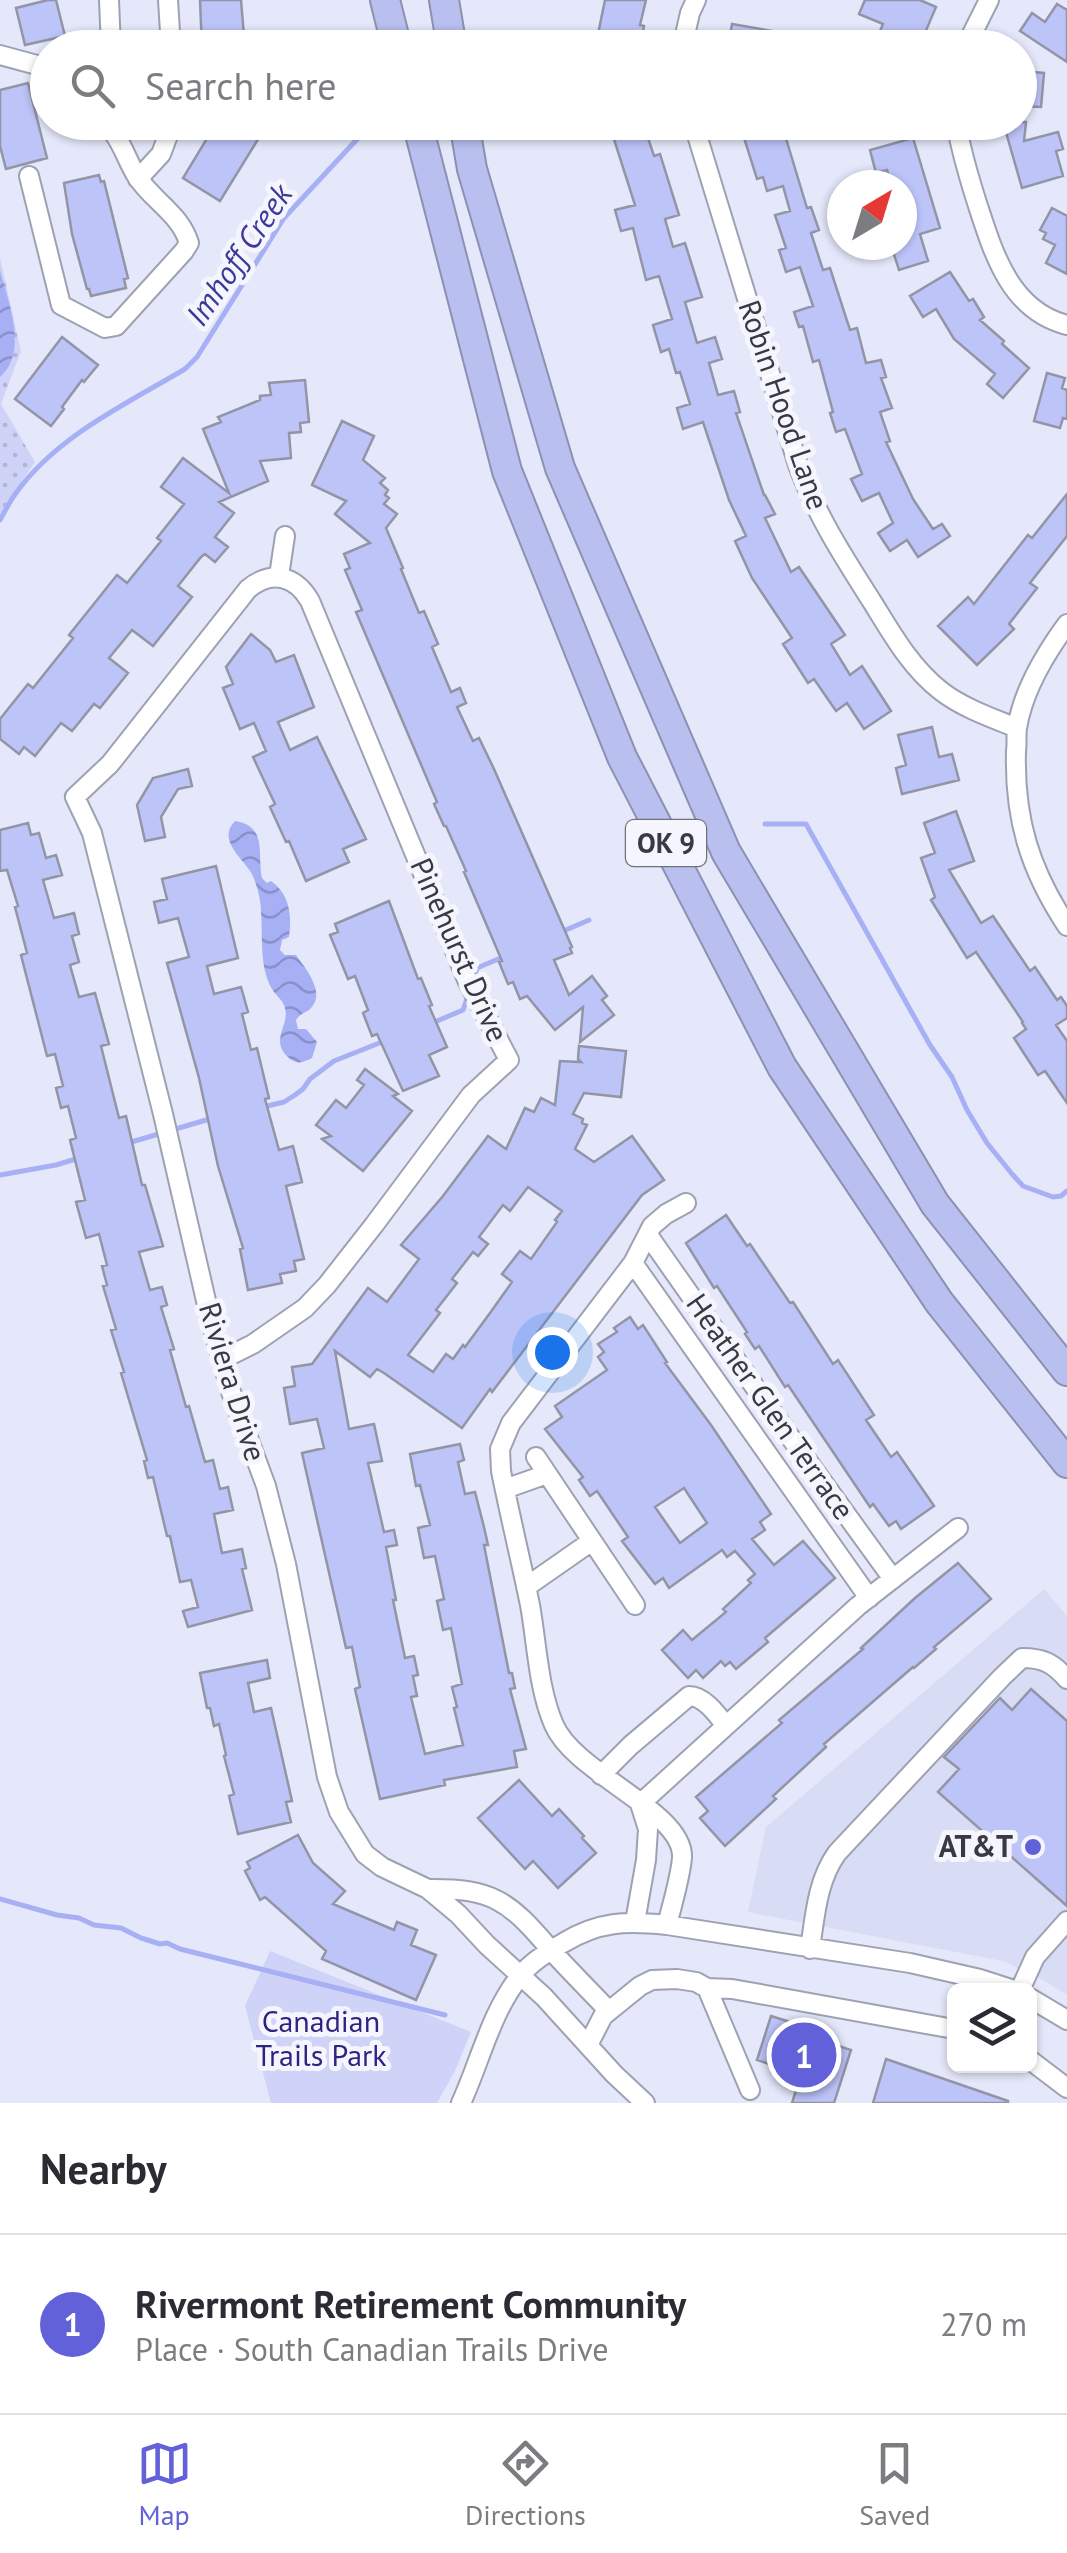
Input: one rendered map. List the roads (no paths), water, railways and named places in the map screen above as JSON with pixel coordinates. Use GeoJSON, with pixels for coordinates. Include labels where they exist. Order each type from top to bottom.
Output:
{"type":"FeatureCollection","features":[{"type":"Feature","properties":{"kind":"highway"},"geometry":{"type":"LineString","coordinates":[[385,0],[393,30]]}},
{"type":"Feature","properties":{"kind":"highway"},"geometry":{"type":"LineString","coordinates":[[444,0],[449,30]]}},
{"type":"Feature","properties":{"kind":"highway","name":"OK 9"},"geometry":{"type":"LineString","coordinates":[[422,140],[507,472],[622,758],[782,1067],[939,1302],[1067,1463]]}},
{"type":"Feature","properties":{"kind":"highway","name":"OK 9"},"geometry":{"type":"LineString","coordinates":[[467,140],[472,169],[560,468],[726,852],[935,1204],[1067,1371]]}},
{"type":"Feature","properties":{"kind":"street"},"geometry":{"type":"LineString","coordinates":[[108,0],[110,30]]}},
{"type":"Feature","properties":{"kind":"street"},"geometry":{"type":"LineString","coordinates":[[168,0],[170,30]]}},
{"type":"Feature","properties":{"kind":"street"},"geometry":{"type":"LineString","coordinates":[[686,30],[696,0]]}},
{"type":"Feature","properties":{"kind":"street"},"geometry":{"type":"LineString","coordinates":[[973,30],[989,0]]}},
{"type":"Feature","properties":{"kind":"street"},"geometry":{"type":"LineString","coordinates":[[0,55],[30,63]]}},
{"type":"Feature","properties":{"kind":"street"},"geometry":{"type":"LineString","coordinates":[[28,176],[62,305],[105,328],[116,326],[188,243],[178,222],[138,179],[117,140]]}},
{"type":"Feature","properties":{"kind":"street"},"geometry":{"type":"LineString","coordinates":[[138,179],[162,154],[167,140]]}},
{"type":"Feature","properties":{"kind":"street","name":"Robin Hood Lane"},"geometry":{"type":"LineString","coordinates":[[699,140],[798,465],[824,525],[918,670],[945,694],[1017,728]]}},
{"type":"Feature","properties":{"kind":"street"},"geometry":{"type":"LineString","coordinates":[[959,140],[988,239],[1009,284],[1042,316],[1067,325]]}},
{"type":"Feature","properties":{"kind":"street"},"geometry":{"type":"LineString","coordinates":[[279,576],[285,536]]}},
{"type":"Feature","properties":{"kind":"street","name":"Riviera Drive"},"geometry":{"type":"LineString","coordinates":[[279,576],[258,581],[248,589],[110,764],[75,798],[92,833],[221,1360],[266,1486],[286,1564],[327,1777],[339,1812],[366,1854],[382,1868],[428,1890],[458,1914],[645,2103]]}},
{"type":"Feature","properties":{"kind":"street","name":"Pinehurst Drive"},"geometry":{"type":"LineString","coordinates":[[221,1360],[253,1344],[305,1308],[374,1225],[471,1095],[509,1060],[476,1001],[310,600],[294,582],[279,576]]}},
{"type":"Feature","properties":{"kind":"street"},"geometry":{"type":"LineString","coordinates":[[1067,624],[1048,650],[1017,728],[1016,802],[1029,856],[1067,926]]}},
{"type":"Feature","properties":{"kind":"street"},"geometry":{"type":"LineString","coordinates":[[667,1925],[682,1857],[679,1842],[664,1820],[579,1759],[554,1726],[501,1471],[500,1449],[511,1423],[633,1263],[652,1226],[686,1203]]}},
{"type":"Feature","properties":{"kind":"street","name":"Heather Glen Terrace"},"geometry":{"type":"LineString","coordinates":[[648,1234],[893,1579]]}},
{"type":"Feature","properties":{"kind":"street","name":"Heather Glen Terrace"},"geometry":{"type":"LineString","coordinates":[[633,1263],[869,1598]]}},
{"type":"Feature","properties":{"kind":"street"},"geometry":{"type":"LineString","coordinates":[[693,1348],[715,1329]]}},
{"type":"Feature","properties":{"kind":"street"},"geometry":{"type":"LineString","coordinates":[[755,1437],[780,1424]]}},
{"type":"Feature","properties":{"kind":"street"},"geometry":{"type":"LineString","coordinates":[[536,1457],[635,1604]]}},
{"type":"Feature","properties":{"kind":"street"},"geometry":{"type":"LineString","coordinates":[[505,1489],[547,1474]]}},
{"type":"Feature","properties":{"kind":"street"},"geometry":{"type":"LineString","coordinates":[[820,1528],[842,1510]]}},
{"type":"Feature","properties":{"kind":"street"},"geometry":{"type":"LineString","coordinates":[[640,1804],[869,1598],[958,1528]]}},
{"type":"Feature","properties":{"kind":"street"},"geometry":{"type":"LineString","coordinates":[[526,1587],[592,1541]]}},
{"type":"Feature","properties":{"kind":"street"},"geometry":{"type":"LineString","coordinates":[[810,1949],[829,1864],[1002,1677],[1022,1658],[1041,1658],[1067,1679]]}},
{"type":"Feature","properties":{"kind":"street"},"geometry":{"type":"LineString","coordinates":[[601,1775],[689,1696],[702,1700],[726,1726]]}},
{"type":"Feature","properties":{"kind":"street"},"geometry":{"type":"LineString","coordinates":[[635,1922],[648,1829],[640,1804]]}},
{"type":"Feature","properties":{"kind":"street","name":"Riviera Drive"},"geometry":{"type":"LineString","coordinates":[[428,1890],[461,1889],[508,1904],[609,2011]]}},
{"type":"Feature","properties":{"kind":"street"},"geometry":{"type":"LineString","coordinates":[[461,2103],[490,2032],[520,1976],[577,1934],[613,1923],[667,1925],[910,1963],[993,1983]]}},
{"type":"Feature","properties":{"kind":"street"},"geometry":{"type":"LineString","coordinates":[[1021,1983],[1034,1957],[1066,1925]]}},
{"type":"Feature","properties":{"kind":"street"},"geometry":{"type":"LineString","coordinates":[[588,2045],[603,2016],[652,1980],[696,1982],[707,1988],[732,1989],[947,2028]]}},
{"type":"Feature","properties":{"kind":"street"},"geometry":{"type":"LineString","coordinates":[[707,1988],[750,2090]]}},
{"type":"Feature","properties":{"kind":"street"},"geometry":{"type":"LineString","coordinates":[[1037,2002],[1067,2020]]}},
{"type":"Feature","properties":{"kind":"street"},"geometry":{"type":"LineString","coordinates":[[1037,2065],[1067,2088]]}},
{"type":"Feature","properties":{"kind":"water"},"geometry":{"type":"Polygon","coordinates":[[[0,270],[15,340],[9,366],[0,377],[0,270]]]}},
{"type":"Feature","properties":{"kind":"water"},"geometry":{"type":"Polygon","coordinates":[[[235,821],[257,835],[262,878],[277,886],[286,899],[289,937],[282,940],[280,950],[285,955],[296,955],[316,989],[314,1004],[296,1020],[298,1029],[306,1029],[317,1042],[312,1058],[304,1062],[290,1059],[281,1046],[285,1008],[265,971],[256,883],[230,842],[230,828],[235,821]]]}},
{"type":"Feature","properties":{"kind":"waterway","name":"Imhoff Creek"},"geometry":{"type":"LineString","coordinates":[[0,520],[16,493],[51,454],[94,423],[185,369],[197,357],[284,218],[356,140]]}},
{"type":"Feature","properties":{"kind":"waterway"},"geometry":{"type":"LineString","coordinates":[[765,824],[806,824],[930,1045],[952,1077],[967,1110],[1012,1174],[1023,1186],[1053,1197],[1067,1191]]}},
{"type":"Feature","properties":{"kind":"waterway"},"geometry":{"type":"LineString","coordinates":[[559,933],[589,920]]}},
{"type":"Feature","properties":{"kind":"waterway"},"geometry":{"type":"LineString","coordinates":[[474,978],[477,968],[503,957]]}},
{"type":"Feature","properties":{"kind":"waterway"},"geometry":{"type":"LineString","coordinates":[[430,1024],[463,1010],[469,993]]}},
{"type":"Feature","properties":{"kind":"waterway"},"geometry":{"type":"LineString","coordinates":[[263,1107],[295,1095],[334,1061],[387,1040]]}},
{"type":"Feature","properties":{"kind":"waterway"},"geometry":{"type":"LineString","coordinates":[[128,1143],[213,1118]]}},
{"type":"Feature","properties":{"kind":"waterway"},"geometry":{"type":"LineString","coordinates":[[0,1175],[79,1158]]}},
{"type":"Feature","properties":{"kind":"waterway"},"geometry":{"type":"LineString","coordinates":[[0,1899],[94,1925],[121,1928],[160,1944],[445,2015]]}},
{"type":"Feature","properties":{"kind":"place","name":"AT&T"},"geometry":{"type":"Point","coordinates":[1033,1847]}},
{"type":"Feature","properties":{"kind":"place","name":"Rivermont Retirement Community"},"geometry":{"type":"Point","coordinates":[804,2055]}},
{"type":"Feature","properties":{"kind":"park label","name":"Canadian Trails Park"},"geometry":{"type":"Point","coordinates":[321,2039]}}]}
